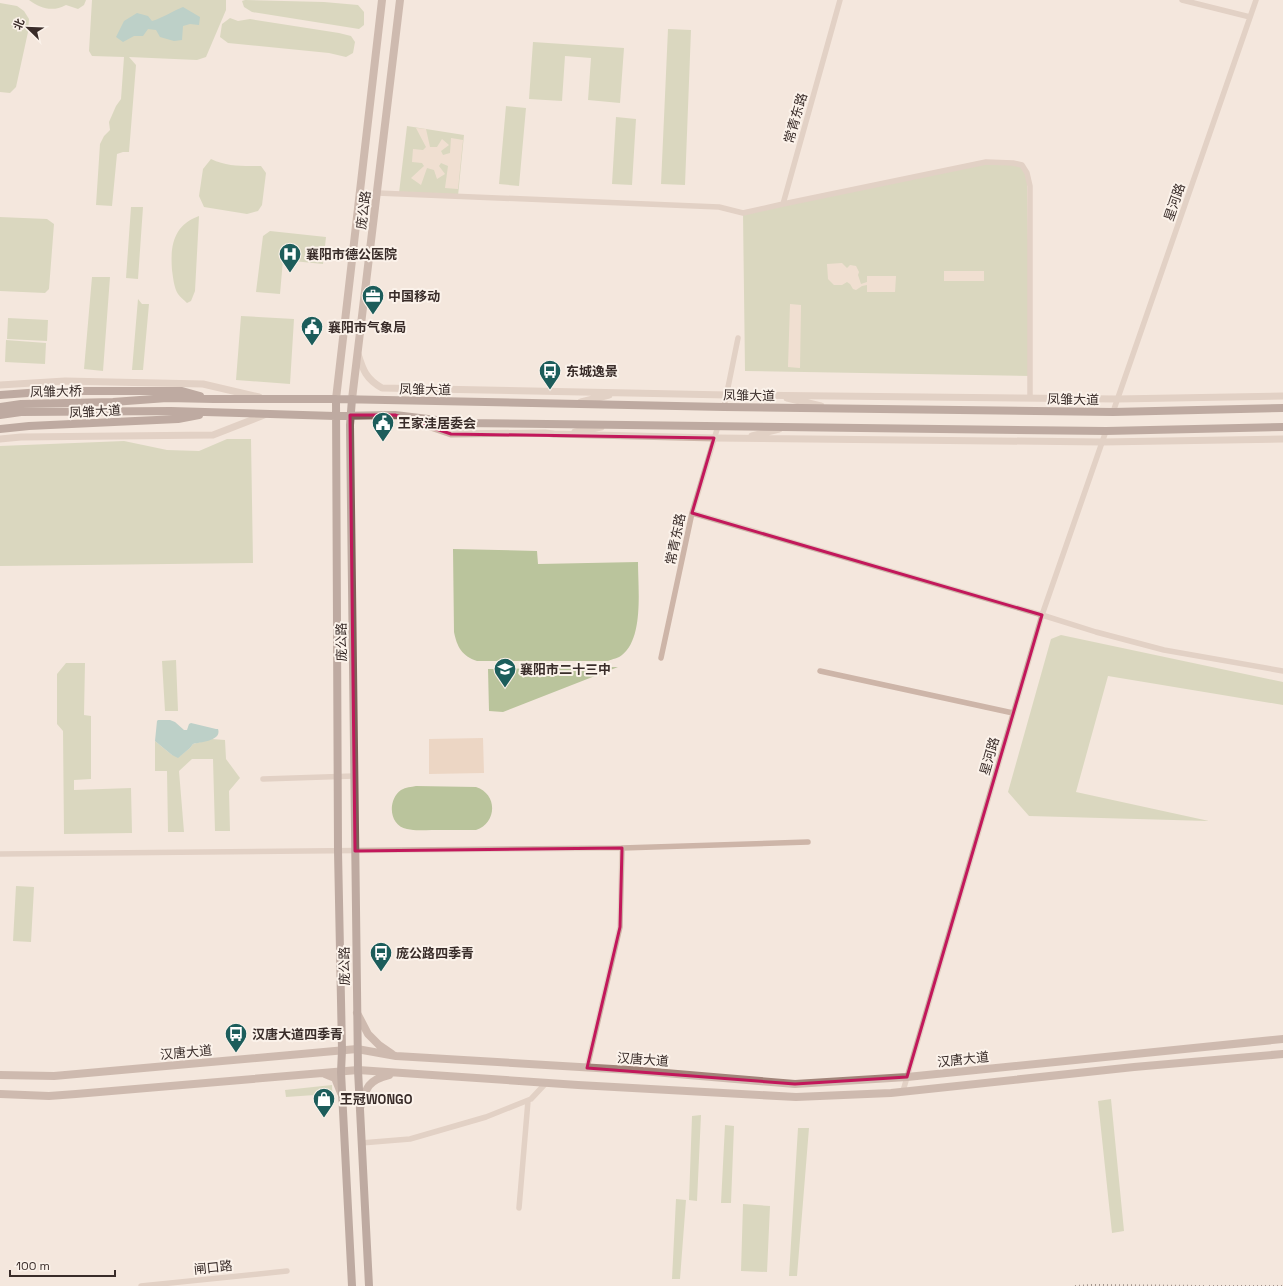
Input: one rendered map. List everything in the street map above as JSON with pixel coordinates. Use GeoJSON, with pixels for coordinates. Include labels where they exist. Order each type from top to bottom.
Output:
{"type":"FeatureCollection","features":[{"type":"Feature","properties":{"kind":"main road","name":"庞公路"},"geometry":{"type":"LineString","coordinates":[[352,1286],[341,1072],[342,1029],[338,851],[335,416],[382,0]]}},
{"type":"Feature","properties":{"kind":"main road","name":"庞公路"},"geometry":{"type":"LineString","coordinates":[[368,1286],[357,1049],[350,415],[400,0]]}},
{"type":"Feature","properties":{"kind":"main road","name":"凤雏大道"},"geometry":{"type":"LineString","coordinates":[[0,395],[56,391],[182,391],[214,399]]}},
{"type":"Feature","properties":{"kind":"main road","name":"凤雏大道"},"geometry":{"type":"LineString","coordinates":[[114,402],[168,398],[352,399],[724,407],[1113,412],[1283,408]]}},
{"type":"Feature","properties":{"kind":"main road","name":"凤雏大桥"},"geometry":{"type":"LineString","coordinates":[[0,407],[21,404],[114,402]]}},
{"type":"Feature","properties":{"kind":"main road","name":"凤雏大道"},"geometry":{"type":"LineString","coordinates":[[114,411],[335,416],[395,415],[461,422],[611,425],[1106,431],[1283,427]]}},
{"type":"Feature","properties":{"kind":"main road","name":"凤雏大桥"},"geometry":{"type":"LineString","coordinates":[[0,415],[21,412],[114,411]]}},
{"type":"Feature","properties":{"kind":"main road","name":"凤雏大道"},"geometry":{"type":"LineString","coordinates":[[0,429],[29,426],[178,419],[215,413]]}},
{"type":"Feature","properties":{"kind":"main road"},"geometry":{"type":"LineString","coordinates":[[357,1013],[368,1034],[379,1045],[396,1056]]}},
{"type":"Feature","properties":{"kind":"main road"},"geometry":{"type":"LineString","coordinates":[[325,1052],[338,1042],[342,1029]]}},
{"type":"Feature","properties":{"kind":"main road","name":"汉唐大道"},"geometry":{"type":"LineString","coordinates":[[0,1074],[54,1076],[357,1049],[396,1056],[630,1070],[795,1084],[907,1077],[1283,1039]]}},
{"type":"Feature","properties":{"kind":"main road","name":"汉唐大道"},"geometry":{"type":"LineString","coordinates":[[0,1094],[49,1096],[69,1095],[358,1070],[546,1083],[796,1097],[903,1091],[1134,1067],[1283,1054]]}},
{"type":"Feature","properties":{"kind":"main road"},"geometry":{"type":"LineString","coordinates":[[324,1073],[335,1078],[342,1098]]}},
{"type":"Feature","properties":{"kind":"main road"},"geometry":{"type":"LineString","coordinates":[[360,1111],[365,1091],[374,1080],[397,1073]]}},
{"type":"Feature","properties":{"kind":"street","name":"常青东路"},"geometry":{"type":"LineString","coordinates":[[783,204],[840,0]]}},
{"type":"Feature","properties":{"kind":"street"},"geometry":{"type":"LineString","coordinates":[[1182,0],[1250,18]]}},
{"type":"Feature","properties":{"kind":"street","name":"星河路"},"geometry":{"type":"LineString","coordinates":[[1113,412],[1256,0]]}},
{"type":"Feature","properties":{"kind":"street"},"geometry":{"type":"LineString","coordinates":[[377,192],[719,207],[743,213],[986,162],[1013,163],[1022,165],[1027,173],[1030,186],[1030,398]]}},
{"type":"Feature","properties":{"kind":"street"},"geometry":{"type":"LineString","coordinates":[[724,407],[738,338]]}},
{"type":"Feature","properties":{"kind":"street"},"geometry":{"type":"LineString","coordinates":[[358,354],[364,374],[374,384],[382,388],[727,395],[1117,399],[1283,396]]}},
{"type":"Feature","properties":{"kind":"street"},"geometry":{"type":"LineString","coordinates":[[0,385],[65,381],[203,384],[267,399]]}},
{"type":"Feature","properties":{"kind":"street"},"geometry":{"type":"LineString","coordinates":[[574,404],[619,393]]}},
{"type":"Feature","properties":{"kind":"street"},"geometry":{"type":"LineString","coordinates":[[774,395],[827,408]]}},
{"type":"Feature","properties":{"kind":"street"},"geometry":{"type":"LineString","coordinates":[[0,439],[21,437],[213,435],[266,414]]}},
{"type":"Feature","properties":{"kind":"street"},"geometry":{"type":"LineString","coordinates":[[395,415],[451,434],[545,433],[564,435],[714,438],[1102,442],[1283,439]]}},
{"type":"Feature","properties":{"kind":"street"},"geometry":{"type":"LineString","coordinates":[[564,435],[611,425]]}},
{"type":"Feature","properties":{"kind":"street","name":"常青东路"},"geometry":{"type":"LineString","coordinates":[[661,658],[692,513],[718,426]]}},
{"type":"Feature","properties":{"kind":"street"},"geometry":{"type":"LineString","coordinates":[[742,438],[787,427]]}},
{"type":"Feature","properties":{"kind":"street","name":"星河路"},"geometry":{"type":"LineString","coordinates":[[903,1091],[1042,615],[1106,431]]}},
{"type":"Feature","properties":{"kind":"street"},"geometry":{"type":"LineString","coordinates":[[692,513],[1096,632],[1164,650],[1283,671]]}},
{"type":"Feature","properties":{"kind":"street"},"geometry":{"type":"LineString","coordinates":[[820,671],[1013,713]]}},
{"type":"Feature","properties":{"kind":"street"},"geometry":{"type":"LineString","coordinates":[[263,779],[354,776]]}},
{"type":"Feature","properties":{"kind":"street"},"geometry":{"type":"LineString","coordinates":[[0,854],[622,848],[808,842]]}},
{"type":"Feature","properties":{"kind":"street"},"geometry":{"type":"LineString","coordinates":[[587,1068],[620,927],[622,848]]}},
{"type":"Feature","properties":{"kind":"street"},"geometry":{"type":"LineString","coordinates":[[361,1142],[410,1139],[486,1117],[531,1100],[546,1083]]}},
{"type":"Feature","properties":{"kind":"street"},"geometry":{"type":"LineString","coordinates":[[519,1208],[528,1101]]}},
{"type":"Feature","properties":{"kind":"street","name":"闸口路"},"geometry":{"type":"LineString","coordinates":[[141,1286],[287,1271]]}},
{"type":"Feature","properties":{"kind":"highlighted area"},"geometry":{"type":"Polygon","coordinates":[[[350,415],[395,415],[451,434],[714,438],[692,513],[1042,615],[907,1077],[795,1084],[587,1068],[620,927],[622,848],[355,851],[350,415]]]}},
{"type":"Feature","properties":{"kind":"green space"},"geometry":{"type":"Polygon","coordinates":[[[29,0],[86,0],[84,5],[78,9],[66,5],[52,9],[38,6],[29,0]]]}},
{"type":"Feature","properties":{"kind":"green space"},"geometry":{"type":"Polygon","coordinates":[[[92,0],[226,0],[226,10],[206,57],[197,60],[129,57],[136,65],[129,152],[117,154],[112,206],[96,205],[100,144],[104,136],[110,130],[109,122],[121,99],[124,57],[92,56],[89,51],[92,0]]]}},
{"type":"Feature","properties":{"kind":"green space"},"geometry":{"type":"Polygon","coordinates":[[[242,1],[324,2],[358,5],[364,12],[364,25],[359,29],[252,12],[244,7],[242,1]]]}},
{"type":"Feature","properties":{"kind":"green space"},"geometry":{"type":"Polygon","coordinates":[[[0,3],[17,6],[24,11],[29,19],[28,32],[16,87],[10,93],[0,92],[0,3]]]}},
{"type":"Feature","properties":{"kind":"green space"},"geometry":{"type":"Polygon","coordinates":[[[230,18],[238,21],[250,19],[351,36],[355,42],[353,53],[346,57],[329,53],[228,43],[220,37],[222,24],[230,18]]]}},
{"type":"Feature","properties":{"kind":"green space"},"geometry":{"type":"Polygon","coordinates":[[[668,29],[691,30],[685,185],[661,184],[668,29]]]}},
{"type":"Feature","properties":{"kind":"green space"},"geometry":{"type":"Polygon","coordinates":[[[533,42],[624,48],[620,103],[588,100],[591,58],[565,56],[562,101],[529,99],[533,42]]]}},
{"type":"Feature","properties":{"kind":"green space"},"geometry":{"type":"Polygon","coordinates":[[[506,106],[526,108],[519,186],[499,184],[506,106]]]}},
{"type":"Feature","properties":{"kind":"green space"},"geometry":{"type":"Polygon","coordinates":[[[616,117],[636,119],[632,185],[612,184],[616,117]]]}},
{"type":"Feature","properties":{"kind":"green space"},"geometry":{"type":"Polygon","coordinates":[[[407,126],[464,135],[458,196],[399,193],[407,126]]]}},
{"type":"Feature","properties":{"kind":"green space"},"geometry":{"type":"Polygon","coordinates":[[[211,159],[230,165],[261,166],[266,173],[262,205],[258,211],[247,214],[204,207],[199,196],[203,169],[211,159]]]}},
{"type":"Feature","properties":{"kind":"green space"},"geometry":{"type":"Polygon","coordinates":[[[986,162],[1022,165],[1027,173],[1030,376],[745,371],[743,213],[986,162]]]}},
{"type":"Feature","properties":{"kind":"green space"},"geometry":{"type":"Polygon","coordinates":[[[131,207],[143,207],[138,279],[126,278],[131,207]]]}},
{"type":"Feature","properties":{"kind":"green space"},"geometry":{"type":"Polygon","coordinates":[[[199,216],[195,291],[191,301],[187,303],[177,292],[174,282],[172,270],[173,244],[179,230],[191,220],[199,216]]]}},
{"type":"Feature","properties":{"kind":"green space"},"geometry":{"type":"Polygon","coordinates":[[[0,217],[47,219],[54,224],[49,289],[45,293],[0,291],[0,217]]]}},
{"type":"Feature","properties":{"kind":"green space"},"geometry":{"type":"Polygon","coordinates":[[[270,231],[326,237],[323,264],[283,260],[280,294],[256,292],[263,236],[270,231]]]}},
{"type":"Feature","properties":{"kind":"green space"},"geometry":{"type":"Polygon","coordinates":[[[92,277],[110,277],[103,371],[84,369],[92,277]]]}},
{"type":"Feature","properties":{"kind":"green space"},"geometry":{"type":"Polygon","coordinates":[[[138,299],[142,304],[149,304],[143,370],[132,370],[138,299]]]}},
{"type":"Feature","properties":{"kind":"green space"},"geometry":{"type":"Polygon","coordinates":[[[241,316],[294,319],[290,384],[236,380],[241,316]]]}},
{"type":"Feature","properties":{"kind":"green space"},"geometry":{"type":"Polygon","coordinates":[[[8,318],[48,320],[47,341],[7,339],[8,318]]]}},
{"type":"Feature","properties":{"kind":"green space"},"geometry":{"type":"Polygon","coordinates":[[[6,340],[46,343],[45,364],[5,362],[6,340]]]}},
{"type":"Feature","properties":{"kind":"green space"},"geometry":{"type":"Polygon","coordinates":[[[227,439],[251,439],[253,563],[0,566],[0,446],[124,441],[167,450],[199,451],[227,439]]]}},
{"type":"Feature","properties":{"kind":"green space"},"geometry":{"type":"Polygon","coordinates":[[[453,549],[537,551],[538,564],[638,562],[639,598],[637,625],[634,637],[629,647],[621,656],[608,661],[477,661],[472,659],[461,650],[454,632],[453,549]]]}},
{"type":"Feature","properties":{"kind":"green space"},"geometry":{"type":"Polygon","coordinates":[[[1061,635],[1283,682],[1283,705],[1108,676],[1076,792],[1209,821],[1029,816],[1008,792],[1051,639],[1061,635]]]}},
{"type":"Feature","properties":{"kind":"green space"},"geometry":{"type":"Polygon","coordinates":[[[176,660],[178,711],[165,711],[162,661],[176,660]]]}},
{"type":"Feature","properties":{"kind":"green space"},"geometry":{"type":"Polygon","coordinates":[[[66,663],[85,663],[84,715],[91,716],[91,779],[74,780],[74,790],[131,788],[132,833],[64,834],[63,731],[57,724],[57,674],[66,663]]]}},
{"type":"Feature","properties":{"kind":"green space"},"geometry":{"type":"Polygon","coordinates":[[[618,667],[503,712],[489,711],[488,669],[618,667]]]}},
{"type":"Feature","properties":{"kind":"green space"},"geometry":{"type":"Polygon","coordinates":[[[212,739],[225,740],[226,759],[240,778],[229,791],[230,831],[215,831],[213,759],[192,759],[179,771],[184,832],[168,832],[167,771],[155,771],[155,741],[172,755],[180,756],[193,744],[212,739]]]}},
{"type":"Feature","properties":{"kind":"green space"},"geometry":{"type":"Polygon","coordinates":[[[416,786],[476,787],[488,796],[492,808],[491,815],[483,826],[476,830],[416,830],[401,827],[396,823],[392,812],[392,806],[396,794],[401,790],[416,786]]]}},
{"type":"Feature","properties":{"kind":"green space"},"geometry":{"type":"Polygon","coordinates":[[[16,886],[34,887],[31,942],[13,941],[16,886]]]}},
{"type":"Feature","properties":{"kind":"green space"},"geometry":{"type":"Polygon","coordinates":[[[332,1085],[333,1105],[315,1095],[286,1097],[285,1090],[332,1085]]]}},
{"type":"Feature","properties":{"kind":"green space"},"geometry":{"type":"Polygon","coordinates":[[[1111,1099],[1124,1231],[1112,1233],[1098,1101],[1111,1099]]]}},
{"type":"Feature","properties":{"kind":"green space"},"geometry":{"type":"Polygon","coordinates":[[[701,1115],[697,1201],[689,1200],[692,1116],[701,1115]]]}},
{"type":"Feature","properties":{"kind":"green space"},"geometry":{"type":"Polygon","coordinates":[[[725,1125],[734,1126],[731,1203],[721,1203],[725,1125]]]}},
{"type":"Feature","properties":{"kind":"green space"},"geometry":{"type":"Polygon","coordinates":[[[798,1128],[809,1128],[797,1276],[789,1276],[798,1128]]]}},
{"type":"Feature","properties":{"kind":"green space"},"geometry":{"type":"Polygon","coordinates":[[[676,1199],[686,1200],[680,1279],[672,1279],[676,1199]]]}},
{"type":"Feature","properties":{"kind":"green space"},"geometry":{"type":"Polygon","coordinates":[[[743,1204],[770,1206],[767,1272],[741,1271],[743,1204]]]}},
{"type":"Feature","properties":{"kind":"shaded area"},"geometry":{"type":"Polygon","coordinates":[[[416,128],[426,129],[430,147],[437,147],[442,139],[449,145],[441,151],[443,155],[450,153],[451,138],[463,140],[458,189],[445,188],[448,166],[441,163],[439,166],[445,174],[437,179],[434,170],[427,168],[421,185],[411,178],[424,166],[422,163],[412,162],[413,149],[423,150],[426,147],[416,128]]]}},
{"type":"Feature","properties":{"kind":"shaded area"},"geometry":{"type":"Polygon","coordinates":[[[842,263],[847,268],[850,265],[856,266],[859,272],[858,275],[861,284],[867,282],[867,276],[896,276],[895,292],[867,292],[867,285],[856,290],[853,289],[847,282],[842,285],[834,285],[828,279],[827,264],[842,263]]]}},
{"type":"Feature","properties":{"kind":"shaded area"},"geometry":{"type":"Polygon","coordinates":[[[944,271],[984,271],[984,281],[944,281],[944,271]]]}},
{"type":"Feature","properties":{"kind":"shaded area"},"geometry":{"type":"Polygon","coordinates":[[[790,304],[801,305],[800,368],[788,367],[790,304]]]}},
{"type":"Feature","properties":{"kind":"shaded area"},"geometry":{"type":"Polygon","coordinates":[[[483,738],[484,773],[429,774],[429,739],[483,738]]]}},
{"type":"Feature","properties":{"kind":"water"},"geometry":{"type":"Polygon","coordinates":[[[183,7],[200,17],[199,25],[190,24],[183,26],[182,40],[174,41],[160,37],[156,30],[148,29],[143,36],[134,36],[123,42],[116,37],[124,21],[137,13],[148,16],[152,21],[183,7]]]}},
{"type":"Feature","properties":{"kind":"water"},"geometry":{"type":"Polygon","coordinates":[[[158,720],[170,720],[175,722],[184,730],[187,730],[189,724],[191,723],[218,729],[218,733],[217,736],[210,740],[193,744],[178,758],[155,741],[158,720]]]}},
{"type":"Feature","properties":{"kind":"railway"},"geometry":{"type":"LineString","coordinates":[[1075,1286],[1205,1286]]}},
{"type":"Feature","properties":{"kind":"railway"},"geometry":{"type":"LineString","coordinates":[[1209,1286],[1283,1286]]}},
{"type":"Feature","properties":{"kind":"place","name":"襄阳市德公医院"},"geometry":{"type":"Point","coordinates":[290,274]}},
{"type":"Feature","properties":{"kind":"place","name":"中国移动"},"geometry":{"type":"Point","coordinates":[373,316]}},
{"type":"Feature","properties":{"kind":"place","name":"襄阳市气象局"},"geometry":{"type":"Point","coordinates":[312,346]}},
{"type":"Feature","properties":{"kind":"place","name":"东城逸景"},"geometry":{"type":"Point","coordinates":[550,390]}},
{"type":"Feature","properties":{"kind":"place","name":"王家洼居委会"},"geometry":{"type":"Point","coordinates":[383,442]}},
{"type":"Feature","properties":{"kind":"place","name":"襄阳市二十三中"},"geometry":{"type":"Point","coordinates":[505,688]}},
{"type":"Feature","properties":{"kind":"place","name":"庞公路四季青"},"geometry":{"type":"Point","coordinates":[381,972]}},
{"type":"Feature","properties":{"kind":"place","name":"汉唐大道四季青"},"geometry":{"type":"Point","coordinates":[236,1054]}},
{"type":"Feature","properties":{"kind":"place","name":"王冠WONGO"},"geometry":{"type":"Point","coordinates":[324,1118]}}]}
